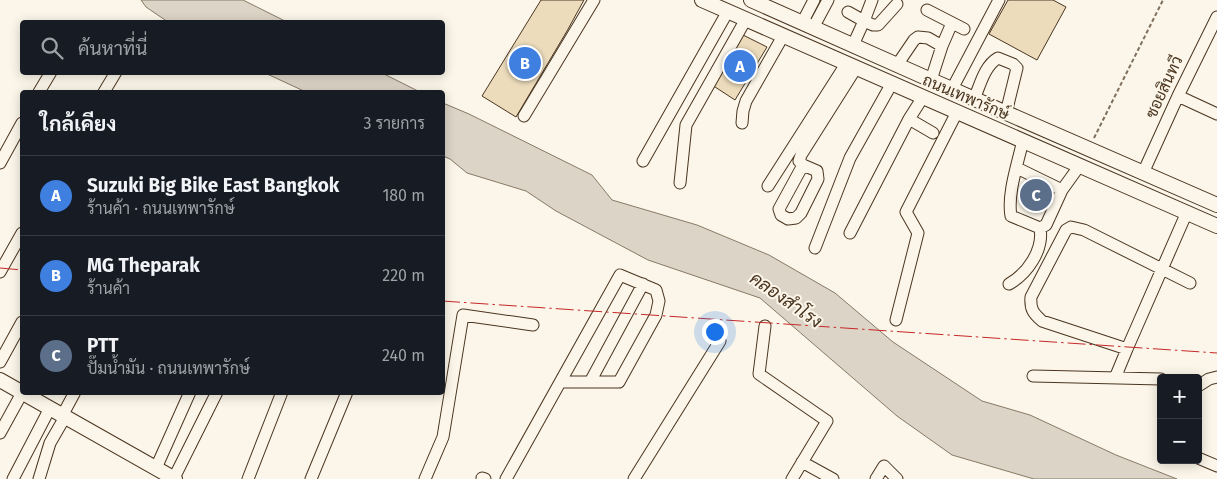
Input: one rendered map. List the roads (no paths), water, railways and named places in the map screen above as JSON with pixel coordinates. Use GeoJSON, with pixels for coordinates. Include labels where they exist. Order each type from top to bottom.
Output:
{"type":"FeatureCollection","features":[{"type":"Feature","properties":{"kind":"main road","name":"ถนนเทพารักษ์"},"geometry":{"type":"LineString","coordinates":[[702,0],[1217,226]]}},
{"type":"Feature","properties":{"kind":"main road","name":"ถนนเทพารักษ์"},"geometry":{"type":"LineString","coordinates":[[751,0],[1217,205]]}},
{"type":"Feature","properties":{"kind":"main road"},"geometry":{"type":"LineString","coordinates":[[0,380],[20,392]]}},
{"type":"Feature","properties":{"kind":"main road"},"geometry":{"type":"LineString","coordinates":[[26,395],[175,478]]}},
{"type":"Feature","properties":{"kind":"street"},"geometry":{"type":"LineString","coordinates":[[524,116],[594,0]]}},
{"type":"Feature","properties":{"kind":"street"},"geometry":{"type":"LineString","coordinates":[[808,25],[814,0]]}},
{"type":"Feature","properties":{"kind":"street"},"geometry":{"type":"LineString","coordinates":[[808,25],[828,0]]}},
{"type":"Feature","properties":{"kind":"street"},"geometry":{"type":"LineString","coordinates":[[853,45],[872,0]]}},
{"type":"Feature","properties":{"kind":"street"},"geometry":{"type":"LineString","coordinates":[[952,89],[999,0]]}},
{"type":"Feature","properties":{"kind":"street"},"geometry":{"type":"LineString","coordinates":[[848,12],[873,25],[878,25],[897,4]]}},
{"type":"Feature","properties":{"kind":"street"},"geometry":{"type":"LineString","coordinates":[[927,10],[964,29]]}},
{"type":"Feature","properties":{"kind":"street"},"geometry":{"type":"LineString","coordinates":[[643,161],[728,12]]}},
{"type":"Feature","properties":{"kind":"street"},"geometry":{"type":"LineString","coordinates":[[680,184],[686,124],[746,19]]}},
{"type":"Feature","properties":{"kind":"street","name":"ซอยสินทวี"},"geometry":{"type":"LineString","coordinates":[[1143,173],[1178,96],[1216,20]]}},
{"type":"Feature","properties":{"kind":"street"},"geometry":{"type":"LineString","coordinates":[[931,80],[952,23]]}},
{"type":"Feature","properties":{"kind":"street"},"geometry":{"type":"LineString","coordinates":[[742,123],[746,101],[783,36]]}},
{"type":"Feature","properties":{"kind":"street"},"geometry":{"type":"LineString","coordinates":[[897,65],[918,37],[928,38],[942,46]]}},
{"type":"Feature","properties":{"kind":"street"},"geometry":{"type":"LineString","coordinates":[[974,99],[987,68],[992,62],[998,58],[1013,64],[1017,68],[1016,77],[1006,113]]}},
{"type":"Feature","properties":{"kind":"street"},"geometry":{"type":"LineString","coordinates":[[803,166],[799,161],[801,155],[851,66]]}},
{"type":"Feature","properties":{"kind":"street"},"geometry":{"type":"LineString","coordinates":[[768,186],[851,66]]}},
{"type":"Feature","properties":{"kind":"street"},"geometry":{"type":"LineString","coordinates":[[41,90],[49,75]]}},
{"type":"Feature","properties":{"kind":"street"},"geometry":{"type":"LineString","coordinates":[[105,90],[114,75]]}},
{"type":"Feature","properties":{"kind":"street"},"geometry":{"type":"LineString","coordinates":[[815,248],[850,158],[892,83]]}},
{"type":"Feature","properties":{"kind":"street"},"geometry":{"type":"LineString","coordinates":[[1178,96],[1217,114]]}},
{"type":"Feature","properties":{"kind":"street"},"geometry":{"type":"LineString","coordinates":[[850,233],[909,119],[923,97]]}},
{"type":"Feature","properties":{"kind":"street"},"geometry":{"type":"LineString","coordinates":[[896,320],[918,233],[906,212],[957,112]]}},
{"type":"Feature","properties":{"kind":"street"},"geometry":{"type":"LineString","coordinates":[[909,119],[932,133]]}},
{"type":"Feature","properties":{"kind":"street"},"geometry":{"type":"LineString","coordinates":[[0,163],[20,127]]}},
{"type":"Feature","properties":{"kind":"street"},"geometry":{"type":"LineString","coordinates":[[1024,140],[1013,186],[1011,216],[1040,228]]}},
{"type":"Feature","properties":{"kind":"street"},"geometry":{"type":"LineString","coordinates":[[1040,228],[1046,224],[1062,190],[1080,165]]}},
{"type":"Feature","properties":{"kind":"street"},"geometry":{"type":"LineString","coordinates":[[1017,168],[1062,190]]}},
{"type":"Feature","properties":{"kind":"street"},"geometry":{"type":"LineString","coordinates":[[1114,378],[1187,212]]}},
{"type":"Feature","properties":{"kind":"street"},"geometry":{"type":"LineString","coordinates":[[1126,349],[1042,321],[1030,308],[1031,297],[1066,230],[1071,227],[1084,230],[1190,283]]}},
{"type":"Feature","properties":{"kind":"street"},"geometry":{"type":"LineString","coordinates":[[1008,284],[1022,275],[1031,263],[1042,236],[1040,228]]}},
{"type":"Feature","properties":{"kind":"street"},"geometry":{"type":"LineString","coordinates":[[0,272],[20,237]]}},
{"type":"Feature","properties":{"kind":"street"},"geometry":{"type":"LineString","coordinates":[[506,479],[620,275],[656,290],[659,301],[656,315],[619,382],[561,382]]}},
{"type":"Feature","properties":{"kind":"street"},"geometry":{"type":"LineString","coordinates":[[590,382],[643,284]]}},
{"type":"Feature","properties":{"kind":"street"},"geometry":{"type":"LineString","coordinates":[[425,479],[443,437],[463,315],[533,325]]}},
{"type":"Feature","properties":{"kind":"street"},"geometry":{"type":"LineString","coordinates":[[0,362],[20,326]]}},
{"type":"Feature","properties":{"kind":"street"},"geometry":{"type":"LineString","coordinates":[[765,326],[759,374],[827,421],[792,479]]}},
{"type":"Feature","properties":{"kind":"street"},"geometry":{"type":"LineString","coordinates":[[634,479],[720,341]]}},
{"type":"Feature","properties":{"kind":"street"},"geometry":{"type":"LineString","coordinates":[[1032,376],[1157,379]]}},
{"type":"Feature","properties":{"kind":"street"},"geometry":{"type":"LineString","coordinates":[[1202,383],[1217,377]]}},
{"type":"Feature","properties":{"kind":"street"},"geometry":{"type":"LineString","coordinates":[[0,433],[21,395]]}},
{"type":"Feature","properties":{"kind":"street"},"geometry":{"type":"LineString","coordinates":[[39,479],[50,443],[74,395]]}},
{"type":"Feature","properties":{"kind":"street"},"geometry":{"type":"LineString","coordinates":[[156,468],[189,395]]}},
{"type":"Feature","properties":{"kind":"street"},"geometry":{"type":"LineString","coordinates":[[175,478],[216,395]]}},
{"type":"Feature","properties":{"kind":"street"},"geometry":{"type":"LineString","coordinates":[[248,479],[281,395]]}},
{"type":"Feature","properties":{"kind":"street"},"geometry":{"type":"LineString","coordinates":[[311,479],[346,395]]}},
{"type":"Feature","properties":{"kind":"street"},"geometry":{"type":"LineString","coordinates":[[13,479],[50,408]]}},
{"type":"Feature","properties":{"kind":"street"},"geometry":{"type":"LineString","coordinates":[[1202,460],[1217,466]]}},
{"type":"Feature","properties":{"kind":"street"},"geometry":{"type":"LineString","coordinates":[[802,462],[834,479]]}},
{"type":"Feature","properties":{"kind":"street"},"geometry":{"type":"LineString","coordinates":[[876,479],[884,466],[897,479]]}},
{"type":"Feature","properties":{"kind":"water"},"geometry":{"type":"Polygon","coordinates":[[[141,0],[243,0],[283,20],[165,20],[146,7],[141,0]]]}},
{"type":"Feature","properties":{"kind":"water"},"geometry":{"type":"Polygon","coordinates":[[[269,75],[386,75],[416,90],[302,90],[269,75]]]}},
{"type":"Feature","properties":{"kind":"water","name":"คลองสำโรง"},"geometry":{"type":"Polygon","coordinates":[[[445,104],[592,175],[612,200],[697,225],[769,255],[835,293],[893,342],[982,401],[1030,415],[1116,455],[1177,479],[1034,479],[952,455],[897,416],[760,298],[648,260],[556,211],[526,191],[467,173],[445,157],[445,104]]]}},
{"type":"Feature","properties":{"kind":"place","name":"MG Theparak"},"geometry":{"type":"Point","coordinates":[525,63]}},
{"type":"Feature","properties":{"kind":"place","name":"Suzuki Big Bike East Bangkok"},"geometry":{"type":"Point","coordinates":[740,66]}},
{"type":"Feature","properties":{"kind":"place","name":"PTT"},"geometry":{"type":"Point","coordinates":[1036,195]}}]}
